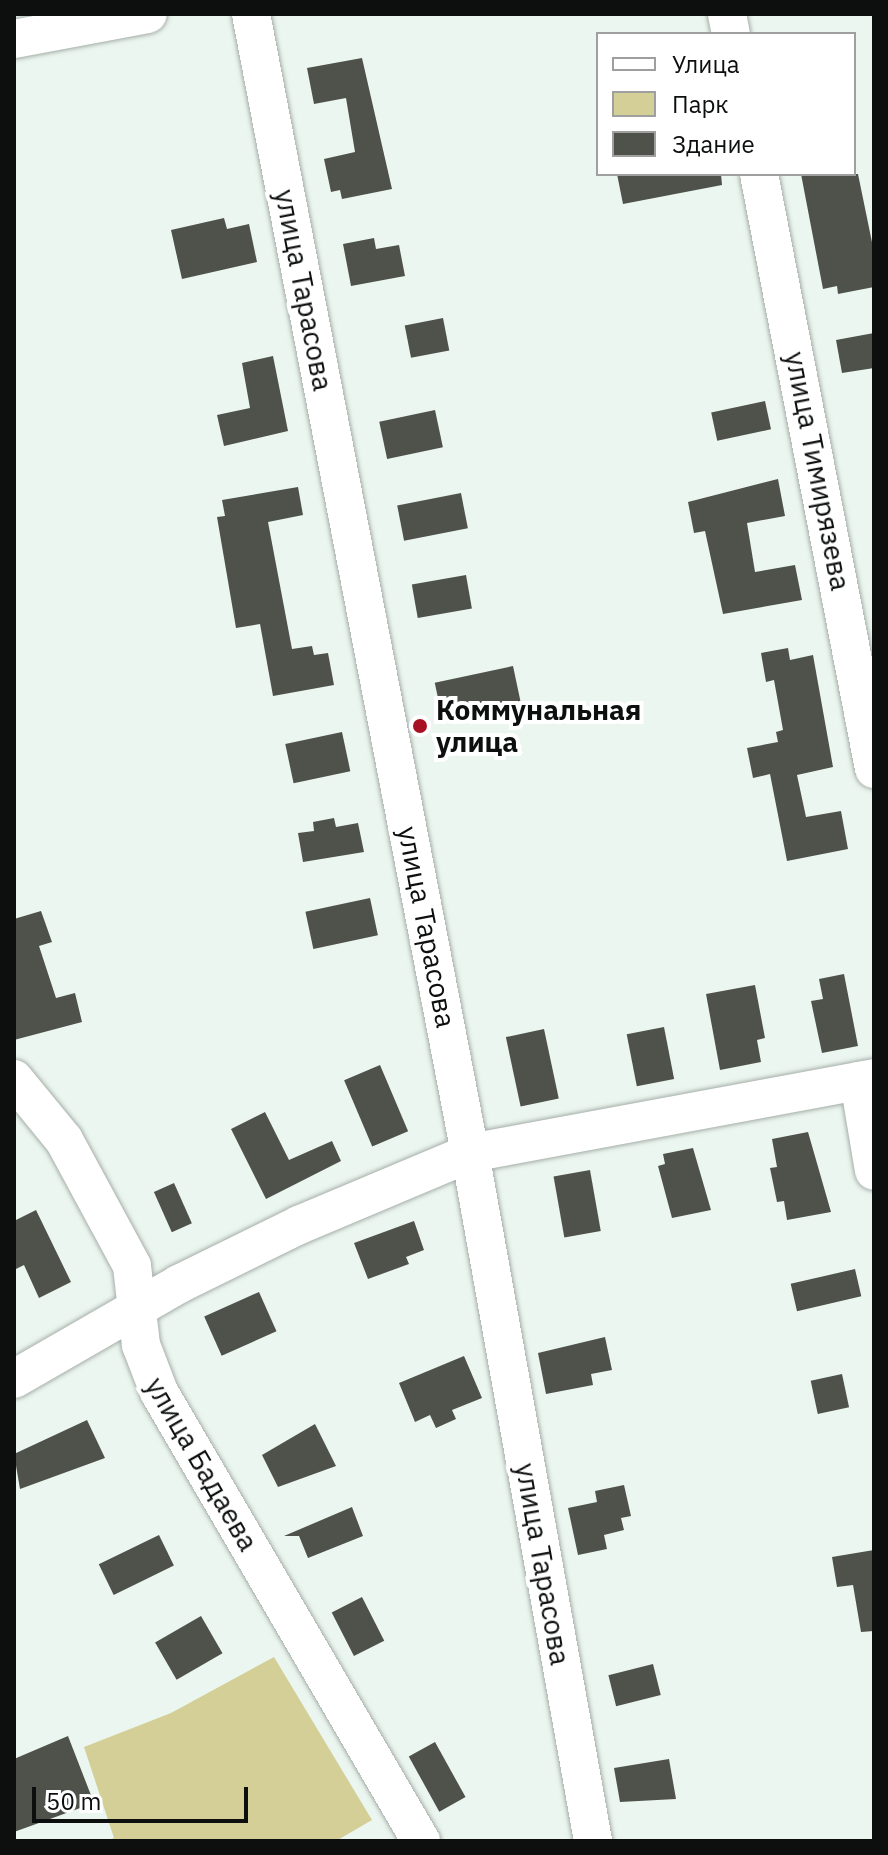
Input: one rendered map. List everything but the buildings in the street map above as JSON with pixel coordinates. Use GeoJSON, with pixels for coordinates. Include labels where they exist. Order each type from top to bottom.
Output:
{"type":"FeatureCollection","features":[{"type":"Feature","properties":{"kind":"street"},"geometry":{"type":"LineString","coordinates":[[14,39],[148,14]]}},
{"type":"Feature","properties":{"kind":"street","name":"улица Тарасова"},"geometry":{"type":"LineString","coordinates":[[251,14],[470,1153],[593,1841]]}},
{"type":"Feature","properties":{"kind":"street","name":"улица Тимирязева"},"geometry":{"type":"LineString","coordinates":[[759,176],[874,769]]}},
{"type":"Feature","properties":{"kind":"street","name":"улица Бадаева"},"geometry":{"type":"LineString","coordinates":[[14,1079],[64,1140],[132,1266],[141,1345],[159,1392],[421,1841]]}},
{"type":"Feature","properties":{"kind":"street"},"geometry":{"type":"LineString","coordinates":[[14,1379],[139,1307],[299,1225],[470,1153],[866,1080],[874,1171]]}},
{"type":"Feature","properties":{"kind":"green space"},"geometry":{"type":"Polygon","coordinates":[[[274,1657],[372,1820],[336,1841],[106,1841],[114,1838],[84,1747],[171,1713],[274,1657]]]}},
{"type":"Feature","properties":{"kind":"place","name":"Коммунальная улица"},"geometry":{"type":"Point","coordinates":[420,726]}}]}
